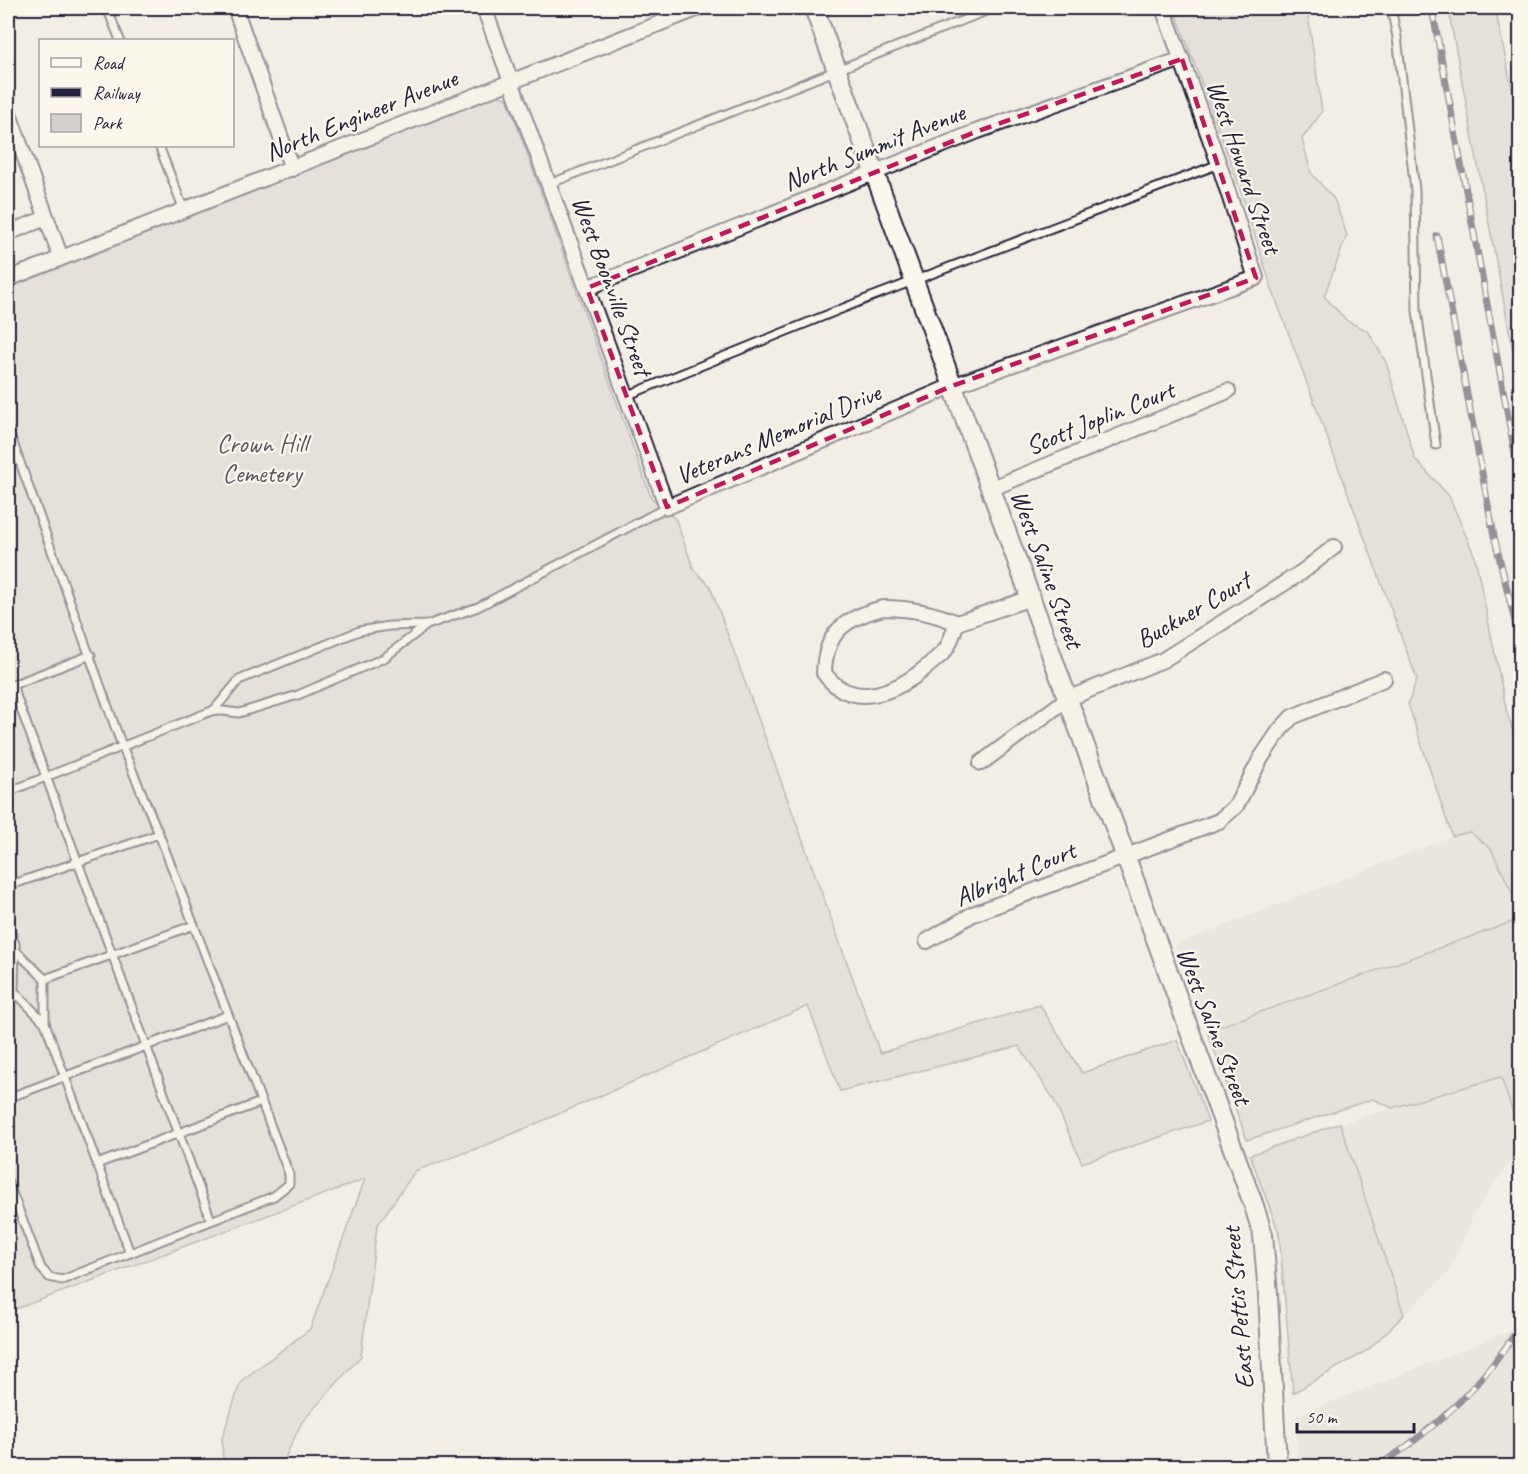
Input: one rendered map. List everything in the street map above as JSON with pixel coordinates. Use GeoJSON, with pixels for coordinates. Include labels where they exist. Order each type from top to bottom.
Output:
{"type":"FeatureCollection","features":[{"type":"Feature","properties":{"kind":"street"},"geometry":{"type":"LineString","coordinates":[[235,8],[292,169]]}},
{"type":"Feature","properties":{"kind":"street","name":"West Boonville Street"},"geometry":{"type":"LineString","coordinates":[[484,8],[667,507]]}},
{"type":"Feature","properties":{"kind":"street","name":"North Engineer Avenue"},"geometry":{"type":"LineString","coordinates":[[8,279],[699,8]]}},
{"type":"Feature","properties":{"kind":"street","name":"West Saline Street"},"geometry":{"type":"LineString","coordinates":[[814,8],[1233,1149]]}},
{"type":"Feature","properties":{"kind":"street","name":"West Howard Street"},"geometry":{"type":"LineString","coordinates":[[1159,313],[1256,279],[1219,164],[1163,8]]}},
{"type":"Feature","properties":{"kind":"street","name":"North Summit Avenue"},"geometry":{"type":"LineString","coordinates":[[587,288],[978,131],[1182,59]]}},
{"type":"Feature","properties":{"kind":"street"},"geometry":{"type":"LineString","coordinates":[[8,111],[61,258]]}},
{"type":"Feature","properties":{"kind":"street"},"geometry":{"type":"LineString","coordinates":[[8,232],[46,218]]}},
{"type":"Feature","properties":{"kind":"street","name":"Veterans Memorial Drive"},"geometry":{"type":"LineString","coordinates":[[667,507],[952,386],[1159,313]]}},
{"type":"Feature","properties":{"kind":"street","name":"Scott Joplin Court"},"geometry":{"type":"LineString","coordinates":[[990,489],[1228,391]]}},
{"type":"Feature","properties":{"kind":"street","name":"Buckner Court"},"geometry":{"type":"LineString","coordinates":[[981,763],[1067,699],[1162,660],[1238,614],[1334,547]]}},
{"type":"Feature","properties":{"kind":"street"},"geometry":{"type":"LineString","coordinates":[[957,624],[945,651],[894,690],[876,695],[853,693],[832,684],[824,673],[824,657],[828,642],[847,621],[862,614],[883,608],[905,608],[935,613],[957,624],[1031,598]]}},
{"type":"Feature","properties":{"kind":"street","name":"Albright Court"},"geometry":{"type":"LineString","coordinates":[[927,941],[973,914],[1219,821],[1236,806],[1261,759],[1280,730],[1292,717],[1384,679]]}},
{"type":"Feature","properties":{"kind":"street","name":"East Pettis Street"},"geometry":{"type":"LineString","coordinates":[[1233,1149],[1263,1235],[1277,1467]]}},
{"type":"Feature","properties":{"kind":"lane"},"geometry":{"type":"LineString","coordinates":[[107,8],[120,39]]}},
{"type":"Feature","properties":{"kind":"lane"},"geometry":{"type":"LineString","coordinates":[[549,184],[994,8]]}},
{"type":"Feature","properties":{"kind":"lane"},"geometry":{"type":"LineString","coordinates":[[1391,8],[1397,37],[1415,190],[1418,310],[1436,445]]}},
{"type":"Feature","properties":{"kind":"lane"},"geometry":{"type":"LineString","coordinates":[[159,147],[184,211]]}},
{"type":"Feature","properties":{"kind":"lane"},"geometry":{"type":"LineString","coordinates":[[626,396],[913,281],[1219,164]]}},
{"type":"Feature","properties":{"kind":"lane"},"geometry":{"type":"LineString","coordinates":[[8,429],[9,440],[91,655],[122,746],[159,834],[289,1174],[289,1184],[274,1196],[62,1280],[49,1277],[41,1268],[8,1182]]}},
{"type":"Feature","properties":{"kind":"lane","name":"Veterans Memorial Drive"},"geometry":{"type":"LineString","coordinates":[[214,710],[239,680],[359,631],[389,626],[427,625],[478,607],[667,507]]}},
{"type":"Feature","properties":{"kind":"lane","name":"Veterans Memorial Drive"},"geometry":{"type":"LineString","coordinates":[[8,792],[214,710],[239,713],[298,695],[384,658],[427,625]]}},
{"type":"Feature","properties":{"kind":"lane"},"geometry":{"type":"LineString","coordinates":[[91,655],[10,686],[211,1220]]}},
{"type":"Feature","properties":{"kind":"lane"},"geometry":{"type":"LineString","coordinates":[[8,886],[159,834]]}},
{"type":"Feature","properties":{"kind":"lane"},"geometry":{"type":"LineString","coordinates":[[45,979],[194,925]]}},
{"type":"Feature","properties":{"kind":"lane"},"geometry":{"type":"LineString","coordinates":[[8,926],[15,950],[11,992],[45,1023]]}},
{"type":"Feature","properties":{"kind":"lane"},"geometry":{"type":"LineString","coordinates":[[15,950],[45,979],[45,1023],[130,1253]]}},
{"type":"Feature","properties":{"kind":"lane"},"geometry":{"type":"LineString","coordinates":[[8,1098],[228,1015]]}},
{"type":"Feature","properties":{"kind":"lane"},"geometry":{"type":"LineString","coordinates":[[97,1164],[261,1102]]}},
{"type":"Feature","properties":{"kind":"highlighted area"},"geometry":{"type":"Polygon","coordinates":[[[1182,59],[1256,278],[952,386],[667,507],[587,288],[978,131],[1182,59]]]}},
{"type":"Feature","properties":{"kind":"shaded area"},"geometry":{"type":"Polygon","coordinates":[[[1470,832],[1491,849],[1520,909],[1520,919],[1207,1031],[1175,945],[1452,836],[1470,832]]]}},
{"type":"Feature","properties":{"kind":"shaded area"},"geometry":{"type":"Polygon","coordinates":[[[1501,1077],[1520,1134],[1520,1148],[1475,1212],[1448,1274],[1404,1315],[1340,1123],[1501,1077]]]}},
{"type":"Feature","properties":{"kind":"shaded area"},"geometry":{"type":"Polygon","coordinates":[[[1520,1327],[1520,1466],[1299,1466],[1296,1416],[1520,1327]]]}},
{"type":"Feature","properties":{"kind":"green space"},"geometry":{"type":"Polygon","coordinates":[[[1174,8],[1307,8],[1322,112],[1302,139],[1311,173],[1334,199],[1347,235],[1324,296],[1347,321],[1368,331],[1386,362],[1415,459],[1449,496],[1475,557],[1507,713],[1520,752],[1520,909],[1491,849],[1470,832],[1452,836],[1408,704],[1417,679],[1272,289],[1236,177],[1174,8]]]}},
{"type":"Feature","properties":{"kind":"green space"},"geometry":{"type":"Polygon","coordinates":[[[1448,8],[1495,8],[1520,127],[1520,387],[1448,8]]]}},
{"type":"Feature","properties":{"kind":"green space","name":"Crown Hill Cemetery"},"geometry":{"type":"Polygon","coordinates":[[[495,95],[507,98],[651,497],[676,520],[694,570],[710,586],[880,1053],[1040,1005],[1082,1073],[1177,1040],[1208,1121],[1082,1163],[1053,1098],[1019,1046],[840,1091],[808,1006],[489,1144],[415,1171],[377,1226],[361,1356],[302,1422],[281,1466],[223,1466],[222,1438],[241,1381],[310,1329],[365,1179],[8,1312],[8,287],[495,95]]]}},
{"type":"Feature","properties":{"kind":"green space"},"geometry":{"type":"Polygon","coordinates":[[[1520,919],[1520,1134],[1501,1077],[1392,1108],[1373,1099],[1247,1140],[1207,1031],[1520,919]]]}},
{"type":"Feature","properties":{"kind":"green space"},"geometry":{"type":"Polygon","coordinates":[[[1340,1123],[1404,1315],[1368,1350],[1293,1393],[1279,1233],[1250,1155],[1340,1123]]]}},
{"type":"Feature","properties":{"kind":"railway"},"geometry":{"type":"LineString","coordinates":[[1432,8],[1520,481]]}},
{"type":"Feature","properties":{"kind":"railway"},"geometry":{"type":"LineString","coordinates":[[1437,236],[1494,536],[1520,642]]}},
{"type":"Feature","properties":{"kind":"railway"},"geometry":{"type":"LineString","coordinates":[[1378,1466],[1420,1437],[1457,1404],[1491,1367],[1520,1326]]}}]}
